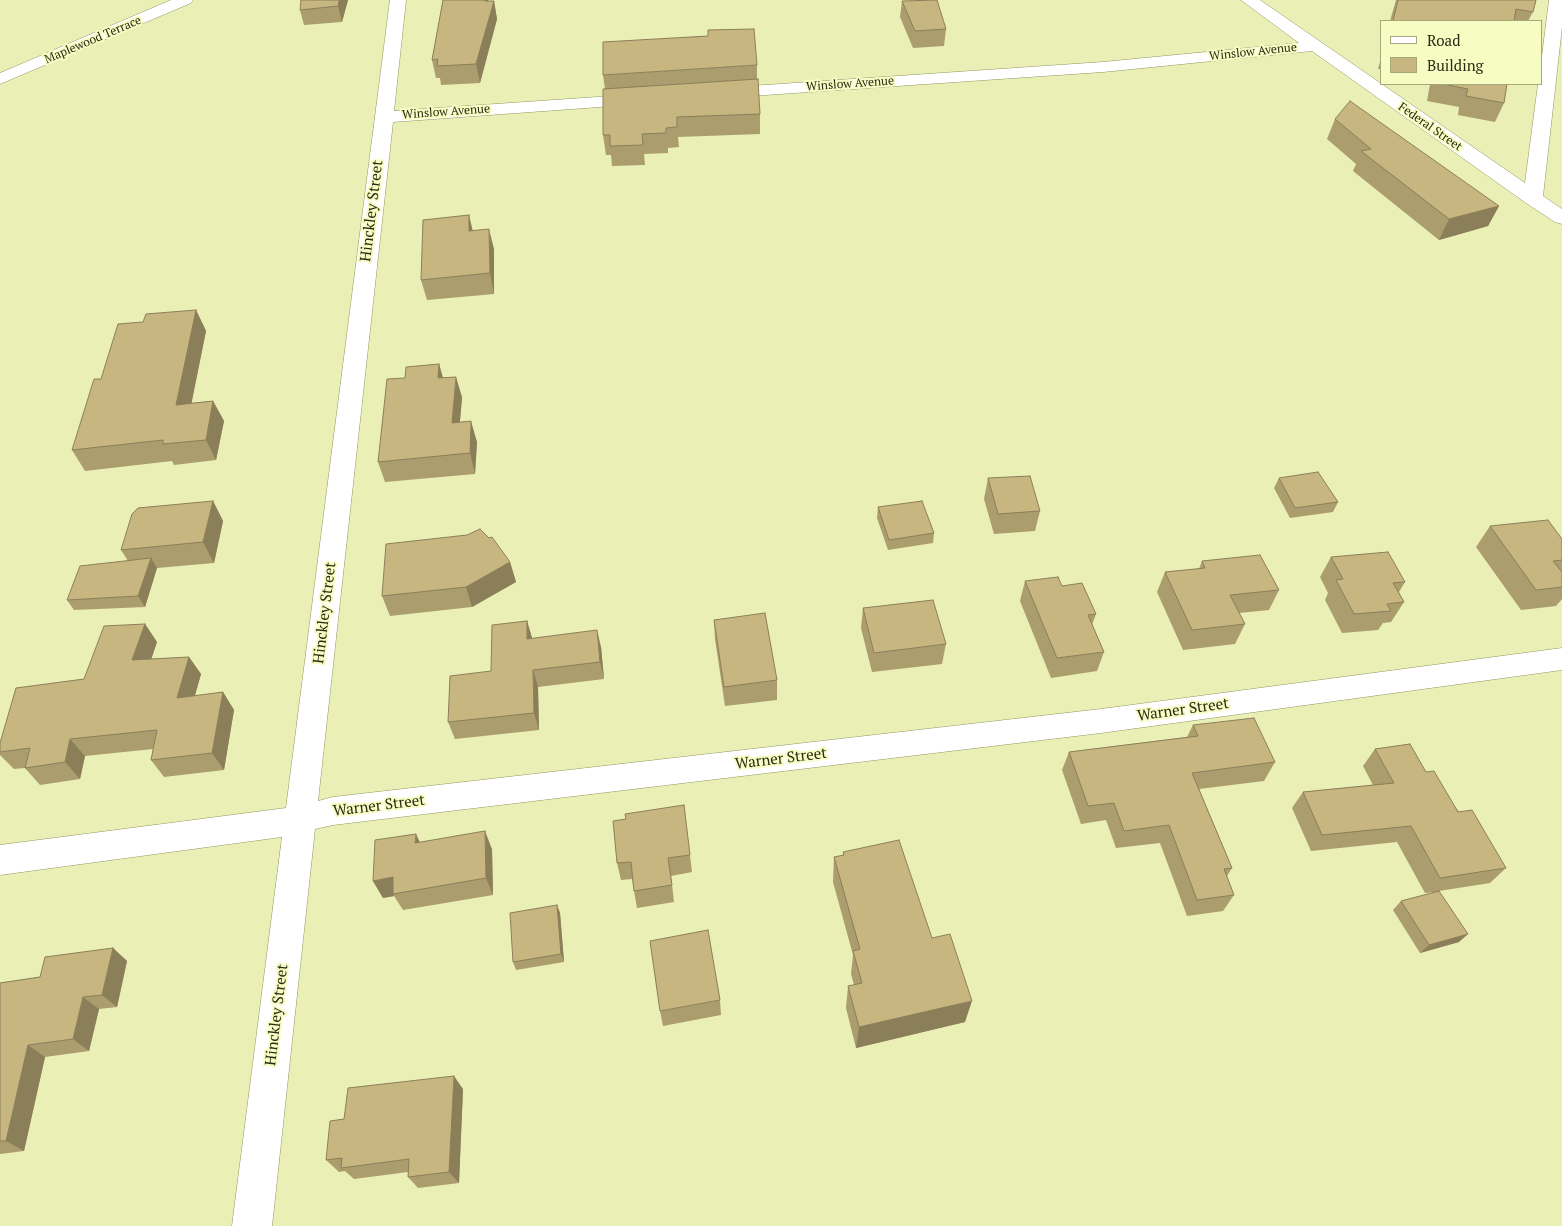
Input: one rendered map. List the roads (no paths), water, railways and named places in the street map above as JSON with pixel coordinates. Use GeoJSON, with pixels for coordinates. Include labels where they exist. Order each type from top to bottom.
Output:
{"type":"FeatureCollection","features":[{"type":"Feature","properties":{"kind":"street","name":"Maplewood Terrace"},"geometry":{"type":"LineString","coordinates":[[0,80],[185,0]]}},
{"type":"Feature","properties":{"kind":"street","name":"Hinckley Street"},"geometry":{"type":"LineString","coordinates":[[252,1226],[398,0]]}},
{"type":"Feature","properties":{"kind":"street","name":"Federal Street"},"geometry":{"type":"LineString","coordinates":[[1249,0],[1562,218]]}},
{"type":"Feature","properties":{"kind":"street"},"geometry":{"type":"LineString","coordinates":[[1533,199],[1557,0]]}},
{"type":"Feature","properties":{"kind":"street","name":"Winslow Avenue"},"geometry":{"type":"LineString","coordinates":[[706,94],[1102,67],[1315,46]]}},
{"type":"Feature","properties":{"kind":"street","name":"Winslow Avenue"},"geometry":{"type":"LineString","coordinates":[[383,117],[657,98]]}},
{"type":"Feature","properties":{"kind":"street","name":"Warner Street"},"geometry":{"type":"LineString","coordinates":[[0,860],[274,825],[333,811],[1091,722],[1562,659]]}}]}
